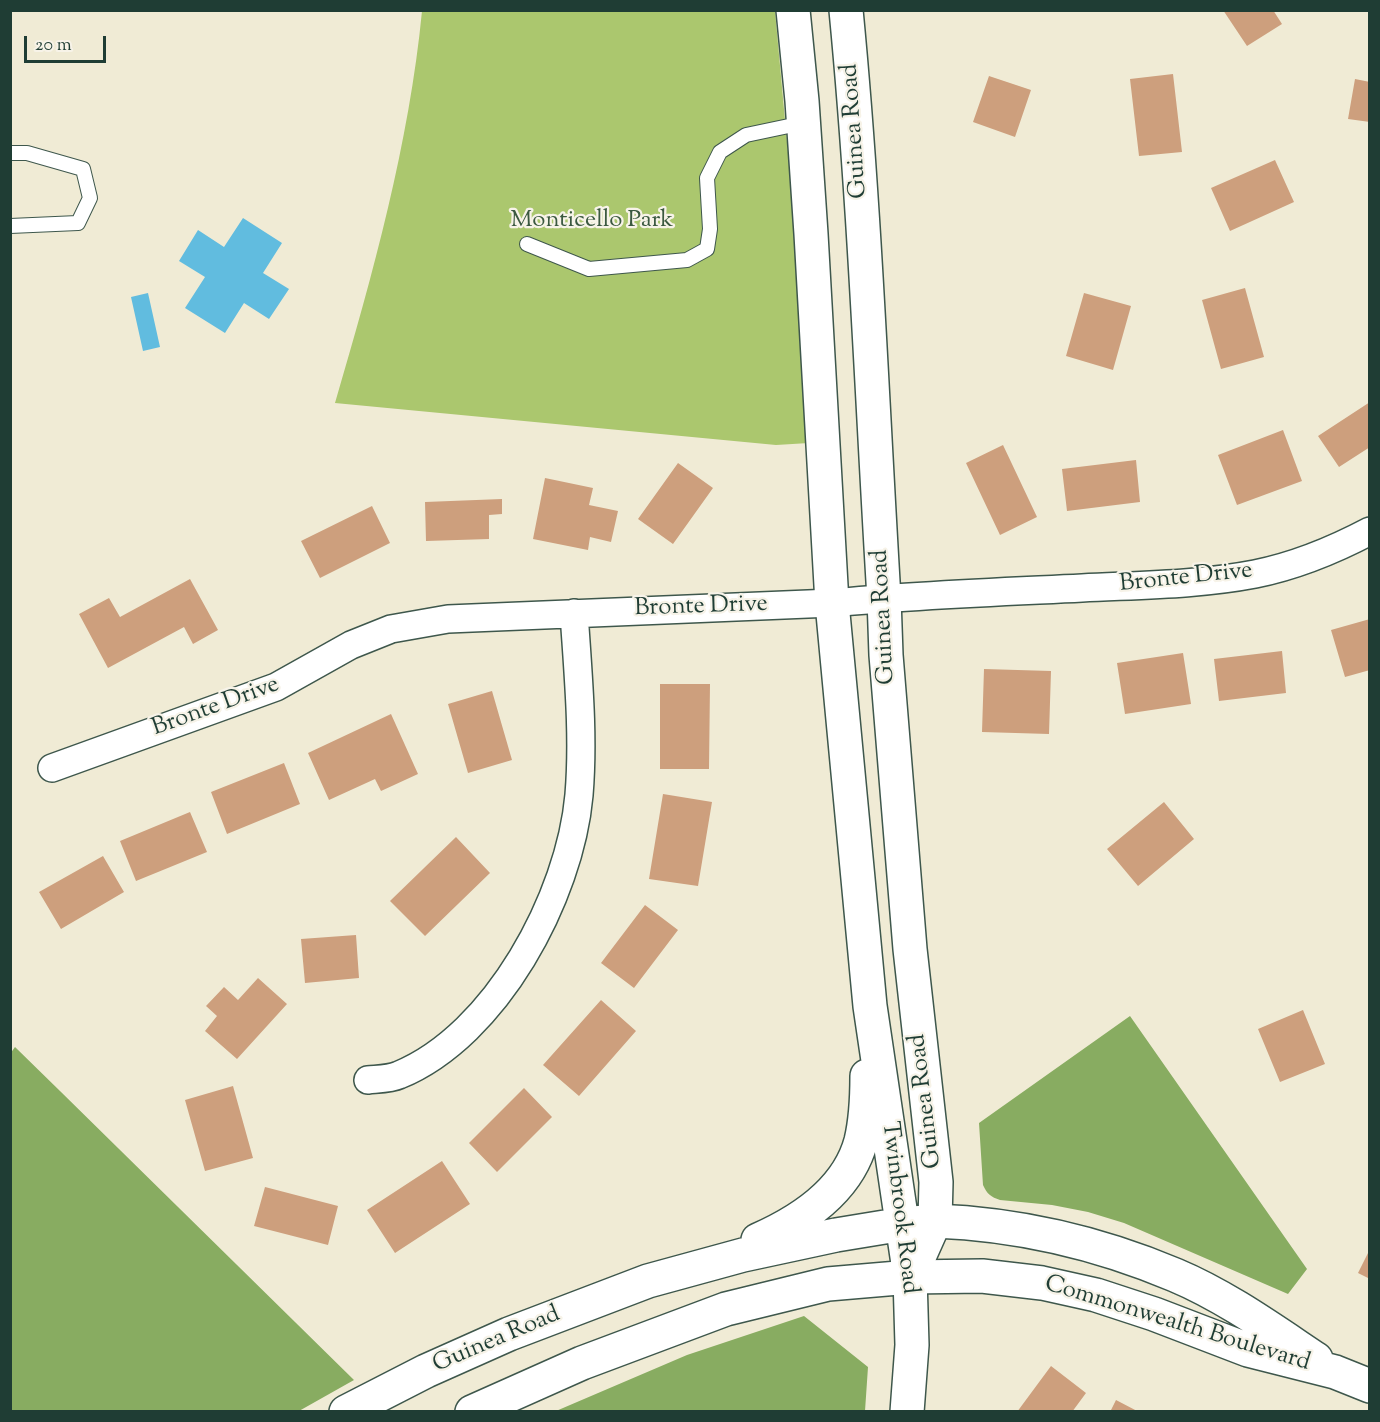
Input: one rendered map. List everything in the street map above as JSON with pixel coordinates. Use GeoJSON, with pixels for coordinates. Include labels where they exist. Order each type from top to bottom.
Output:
{"type":"FeatureCollection","features":[{"type":"Feature","properties":{"kind":"main road","name":"Guinea Road"},"geometry":{"type":"LineString","coordinates":[[793,10],[803,123],[832,603],[870,1006]]}},
{"type":"Feature","properties":{"kind":"main road","name":"Guinea Road"},"geometry":{"type":"LineString","coordinates":[[846,10],[860,175],[886,655],[909,948],[936,1182],[919,1223],[910,1277]]}},
{"type":"Feature","properties":{"kind":"main road","name":"Twinbrook Road"},"geometry":{"type":"LineString","coordinates":[[870,1006],[919,1223]]}},
{"type":"Feature","properties":{"kind":"main road"},"geometry":{"type":"LineString","coordinates":[[648,1281],[760,1239],[797,1221],[827,1197],[848,1169],[860,1142],[867,1097],[870,1006]]}},
{"type":"Feature","properties":{"kind":"main road","name":"Commonwealth Boulevard"},"geometry":{"type":"LineString","coordinates":[[919,1223],[974,1222],[1036,1232],[1111,1250],[1176,1275],[1246,1312],[1335,1372]]}},
{"type":"Feature","properties":{"kind":"main road","name":"Guinea Road"},"geometry":{"type":"LineString","coordinates":[[346,1412],[426,1371],[509,1334],[648,1281],[743,1255],[836,1235],[919,1223]]}},
{"type":"Feature","properties":{"kind":"main road","name":"Commonwealth Boulevard"},"geometry":{"type":"LineString","coordinates":[[910,1277],[982,1276],[1042,1283],[1096,1295],[1248,1350],[1335,1372],[1370,1386]]}},
{"type":"Feature","properties":{"kind":"main road","name":"Twinbrook Road"},"geometry":{"type":"LineString","coordinates":[[907,1412],[912,1345],[910,1277]]}},
{"type":"Feature","properties":{"kind":"main road"},"geometry":{"type":"LineString","coordinates":[[472,1412],[582,1363],[726,1309],[828,1284],[910,1277]]}},
{"type":"Feature","properties":{"kind":"street","name":"Bronte Drive"},"geometry":{"type":"LineString","coordinates":[[52,768],[276,687],[351,645],[391,629],[448,619],[832,603],[884,598],[1192,583],[1255,574],[1302,561],[1370,531]]}},
{"type":"Feature","properties":{"kind":"street"},"geometry":{"type":"LineString","coordinates":[[368,1080],[397,1077],[436,1056],[456,1040],[507,982],[540,927],[554,895],[573,830],[579,797],[582,739],[574,613]]}},
{"type":"Feature","properties":{"kind":"lane"},"geometry":{"type":"LineString","coordinates":[[527,244],[589,268],[687,260],[707,249],[710,229],[706,178],[720,152],[746,135],[803,123]]}},
{"type":"Feature","properties":{"kind":"lane"},"geometry":{"type":"LineString","coordinates":[[10,153],[27,153],[83,169],[90,198],[78,223],[10,226]]}},
{"type":"Feature","properties":{"kind":"green space","name":"Monticello Park"},"geometry":{"type":"Polygon","coordinates":[[[422,11],[775,11],[800,284],[809,443],[776,445],[335,403],[376,257],[399,159],[422,11]]]}},
{"type":"Feature","properties":{"kind":"green space"},"geometry":{"type":"Polygon","coordinates":[[[1130,1016],[1307,1269],[1288,1294],[1124,1223],[1088,1212],[1052,1205],[1000,1200],[990,1195],[983,1185],[979,1123],[1130,1016]]]}},
{"type":"Feature","properties":{"kind":"green space"},"geometry":{"type":"Polygon","coordinates":[[[15,1047],[354,1380],[299,1411],[11,1411],[10,1054],[15,1047]]]}},
{"type":"Feature","properties":{"kind":"green space"},"geometry":{"type":"Polygon","coordinates":[[[804,1316],[868,1367],[865,1411],[556,1411],[687,1355],[804,1316]]]}},
{"type":"Feature","properties":{"kind":"water"},"geometry":{"type":"Polygon","coordinates":[[[243,218],[282,243],[263,273],[289,289],[269,319],[244,303],[225,333],[185,308],[205,277],[179,261],[198,230],[224,247],[243,218]]]}},
{"type":"Feature","properties":{"kind":"water"},"geometry":{"type":"Polygon","coordinates":[[[148,293],[160,347],[143,351],[131,297],[148,293]]]}},
{"type":"Feature","properties":{"kind":"building"},"geometry":{"type":"Polygon","coordinates":[[[1223,10],[1273,10],[1282,24],[1247,46],[1223,10]]]}},
{"type":"Feature","properties":{"kind":"building"},"geometry":{"type":"Polygon","coordinates":[[[1173,74],[1182,152],[1139,156],[1130,79],[1173,74]]]}},
{"type":"Feature","properties":{"kind":"building"},"geometry":{"type":"Polygon","coordinates":[[[989,76],[1031,90],[1015,137],[973,122],[989,76]]]}},
{"type":"Feature","properties":{"kind":"building"},"geometry":{"type":"Polygon","coordinates":[[[1355,79],[1370,82],[1370,122],[1348,119],[1355,79]]]}},
{"type":"Feature","properties":{"kind":"building"},"geometry":{"type":"Polygon","coordinates":[[[1275,160],[1294,202],[1230,231],[1211,188],[1275,160]]]}},
{"type":"Feature","properties":{"kind":"building"},"geometry":{"type":"Polygon","coordinates":[[[1245,288],[1264,357],[1221,369],[1202,300],[1245,288]]]}},
{"type":"Feature","properties":{"kind":"building"},"geometry":{"type":"Polygon","coordinates":[[[1084,293],[1131,306],[1113,370],[1066,356],[1084,293]]]}},
{"type":"Feature","properties":{"kind":"building"},"geometry":{"type":"Polygon","coordinates":[[[1370,402],[1370,447],[1339,467],[1318,436],[1370,402]]]}},
{"type":"Feature","properties":{"kind":"building"},"geometry":{"type":"Polygon","coordinates":[[[1283,430],[1302,481],[1237,505],[1218,455],[1283,430]]]}},
{"type":"Feature","properties":{"kind":"building"},"geometry":{"type":"Polygon","coordinates":[[[1003,445],[1037,517],[1000,535],[966,463],[1003,445]]]}},
{"type":"Feature","properties":{"kind":"building"},"geometry":{"type":"Polygon","coordinates":[[[1136,460],[1140,502],[1067,511],[1062,469],[1136,460]]]}},
{"type":"Feature","properties":{"kind":"building"},"geometry":{"type":"Polygon","coordinates":[[[678,463],[713,488],[673,544],[638,519],[678,463]]]}},
{"type":"Feature","properties":{"kind":"building"},"geometry":{"type":"Polygon","coordinates":[[[545,478],[593,488],[589,505],[618,511],[611,542],[590,537],[588,550],[533,539],[545,478]]]}},
{"type":"Feature","properties":{"kind":"building"},"geometry":{"type":"Polygon","coordinates":[[[502,499],[502,514],[489,515],[489,539],[426,541],[425,502],[502,499]]]}},
{"type":"Feature","properties":{"kind":"building"},"geometry":{"type":"Polygon","coordinates":[[[372,506],[390,543],[320,578],[301,541],[372,506]]]}},
{"type":"Feature","properties":{"kind":"building"},"geometry":{"type":"Polygon","coordinates":[[[190,579],[218,630],[193,644],[184,627],[108,668],[79,614],[109,598],[120,617],[190,579]]]}},
{"type":"Feature","properties":{"kind":"building"},"geometry":{"type":"Polygon","coordinates":[[[1370,619],[1370,670],[1345,677],[1331,630],[1370,619]]]}},
{"type":"Feature","properties":{"kind":"building"},"geometry":{"type":"Polygon","coordinates":[[[1282,651],[1286,693],[1219,701],[1214,659],[1282,651]]]}},
{"type":"Feature","properties":{"kind":"building"},"geometry":{"type":"Polygon","coordinates":[[[1183,653],[1191,704],[1125,714],[1117,663],[1183,653]]]}},
{"type":"Feature","properties":{"kind":"building"},"geometry":{"type":"Polygon","coordinates":[[[984,669],[1051,671],[1049,734],[982,732],[984,669]]]}},
{"type":"Feature","properties":{"kind":"building"},"geometry":{"type":"Polygon","coordinates":[[[660,684],[710,684],[709,769],[660,769],[660,684]]]}},
{"type":"Feature","properties":{"kind":"building"},"geometry":{"type":"Polygon","coordinates":[[[492,691],[512,760],[468,773],[448,704],[492,691]]]}},
{"type":"Feature","properties":{"kind":"building"},"geometry":{"type":"Polygon","coordinates":[[[391,714],[418,774],[381,791],[375,779],[329,800],[308,753],[391,714]]]}},
{"type":"Feature","properties":{"kind":"building"},"geometry":{"type":"Polygon","coordinates":[[[284,763],[300,804],[227,834],[211,792],[284,763]]]}},
{"type":"Feature","properties":{"kind":"building"},"geometry":{"type":"Polygon","coordinates":[[[663,794],[712,802],[698,886],[649,879],[663,794]]]}},
{"type":"Feature","properties":{"kind":"building"},"geometry":{"type":"Polygon","coordinates":[[[1164,802],[1194,839],[1138,886],[1107,849],[1164,802]]]}},
{"type":"Feature","properties":{"kind":"building"},"geometry":{"type":"Polygon","coordinates":[[[190,812],[207,852],[136,881],[120,841],[190,812]]]}},
{"type":"Feature","properties":{"kind":"building"},"geometry":{"type":"Polygon","coordinates":[[[456,837],[490,873],[425,936],[390,901],[456,837]]]}},
{"type":"Feature","properties":{"kind":"building"},"geometry":{"type":"Polygon","coordinates":[[[103,856],[124,892],[61,929],[39,892],[103,856]]]}},
{"type":"Feature","properties":{"kind":"building"},"geometry":{"type":"Polygon","coordinates":[[[645,905],[678,930],[634,988],[601,963],[645,905]]]}},
{"type":"Feature","properties":{"kind":"building"},"geometry":{"type":"Polygon","coordinates":[[[356,935],[359,978],[305,983],[301,939],[356,935]]]}},
{"type":"Feature","properties":{"kind":"building"},"geometry":{"type":"Polygon","coordinates":[[[258,978],[287,1004],[237,1059],[205,1031],[217,1016],[206,1006],[224,987],[238,1000],[258,978]]]}},
{"type":"Feature","properties":{"kind":"building"},"geometry":{"type":"Polygon","coordinates":[[[601,1000],[636,1031],[579,1096],[543,1065],[601,1000]]]}},
{"type":"Feature","properties":{"kind":"building"},"geometry":{"type":"Polygon","coordinates":[[[1303,1010],[1325,1064],[1280,1082],[1258,1029],[1303,1010]]]}},
{"type":"Feature","properties":{"kind":"building"},"geometry":{"type":"Polygon","coordinates":[[[233,1086],[253,1158],[205,1171],[185,1100],[233,1086]]]}},
{"type":"Feature","properties":{"kind":"building"},"geometry":{"type":"Polygon","coordinates":[[[524,1088],[552,1117],[497,1172],[469,1143],[524,1088]]]}},
{"type":"Feature","properties":{"kind":"building"},"geometry":{"type":"Polygon","coordinates":[[[442,1161],[470,1204],[395,1253],[367,1210],[442,1161]]]}},
{"type":"Feature","properties":{"kind":"building"},"geometry":{"type":"Polygon","coordinates":[[[265,1187],[338,1206],[328,1245],[254,1226],[265,1187]]]}},
{"type":"Feature","properties":{"kind":"building"},"geometry":{"type":"Polygon","coordinates":[[[1370,1249],[1370,1279],[1358,1273],[1370,1249]]]}},
{"type":"Feature","properties":{"kind":"building"},"geometry":{"type":"Polygon","coordinates":[[[1051,1366],[1086,1393],[1072,1412],[1017,1412],[1051,1366]]]}},
{"type":"Feature","properties":{"kind":"building"},"geometry":{"type":"Polygon","coordinates":[[[1116,1400],[1139,1412],[1110,1412],[1116,1400]]]}}]}
